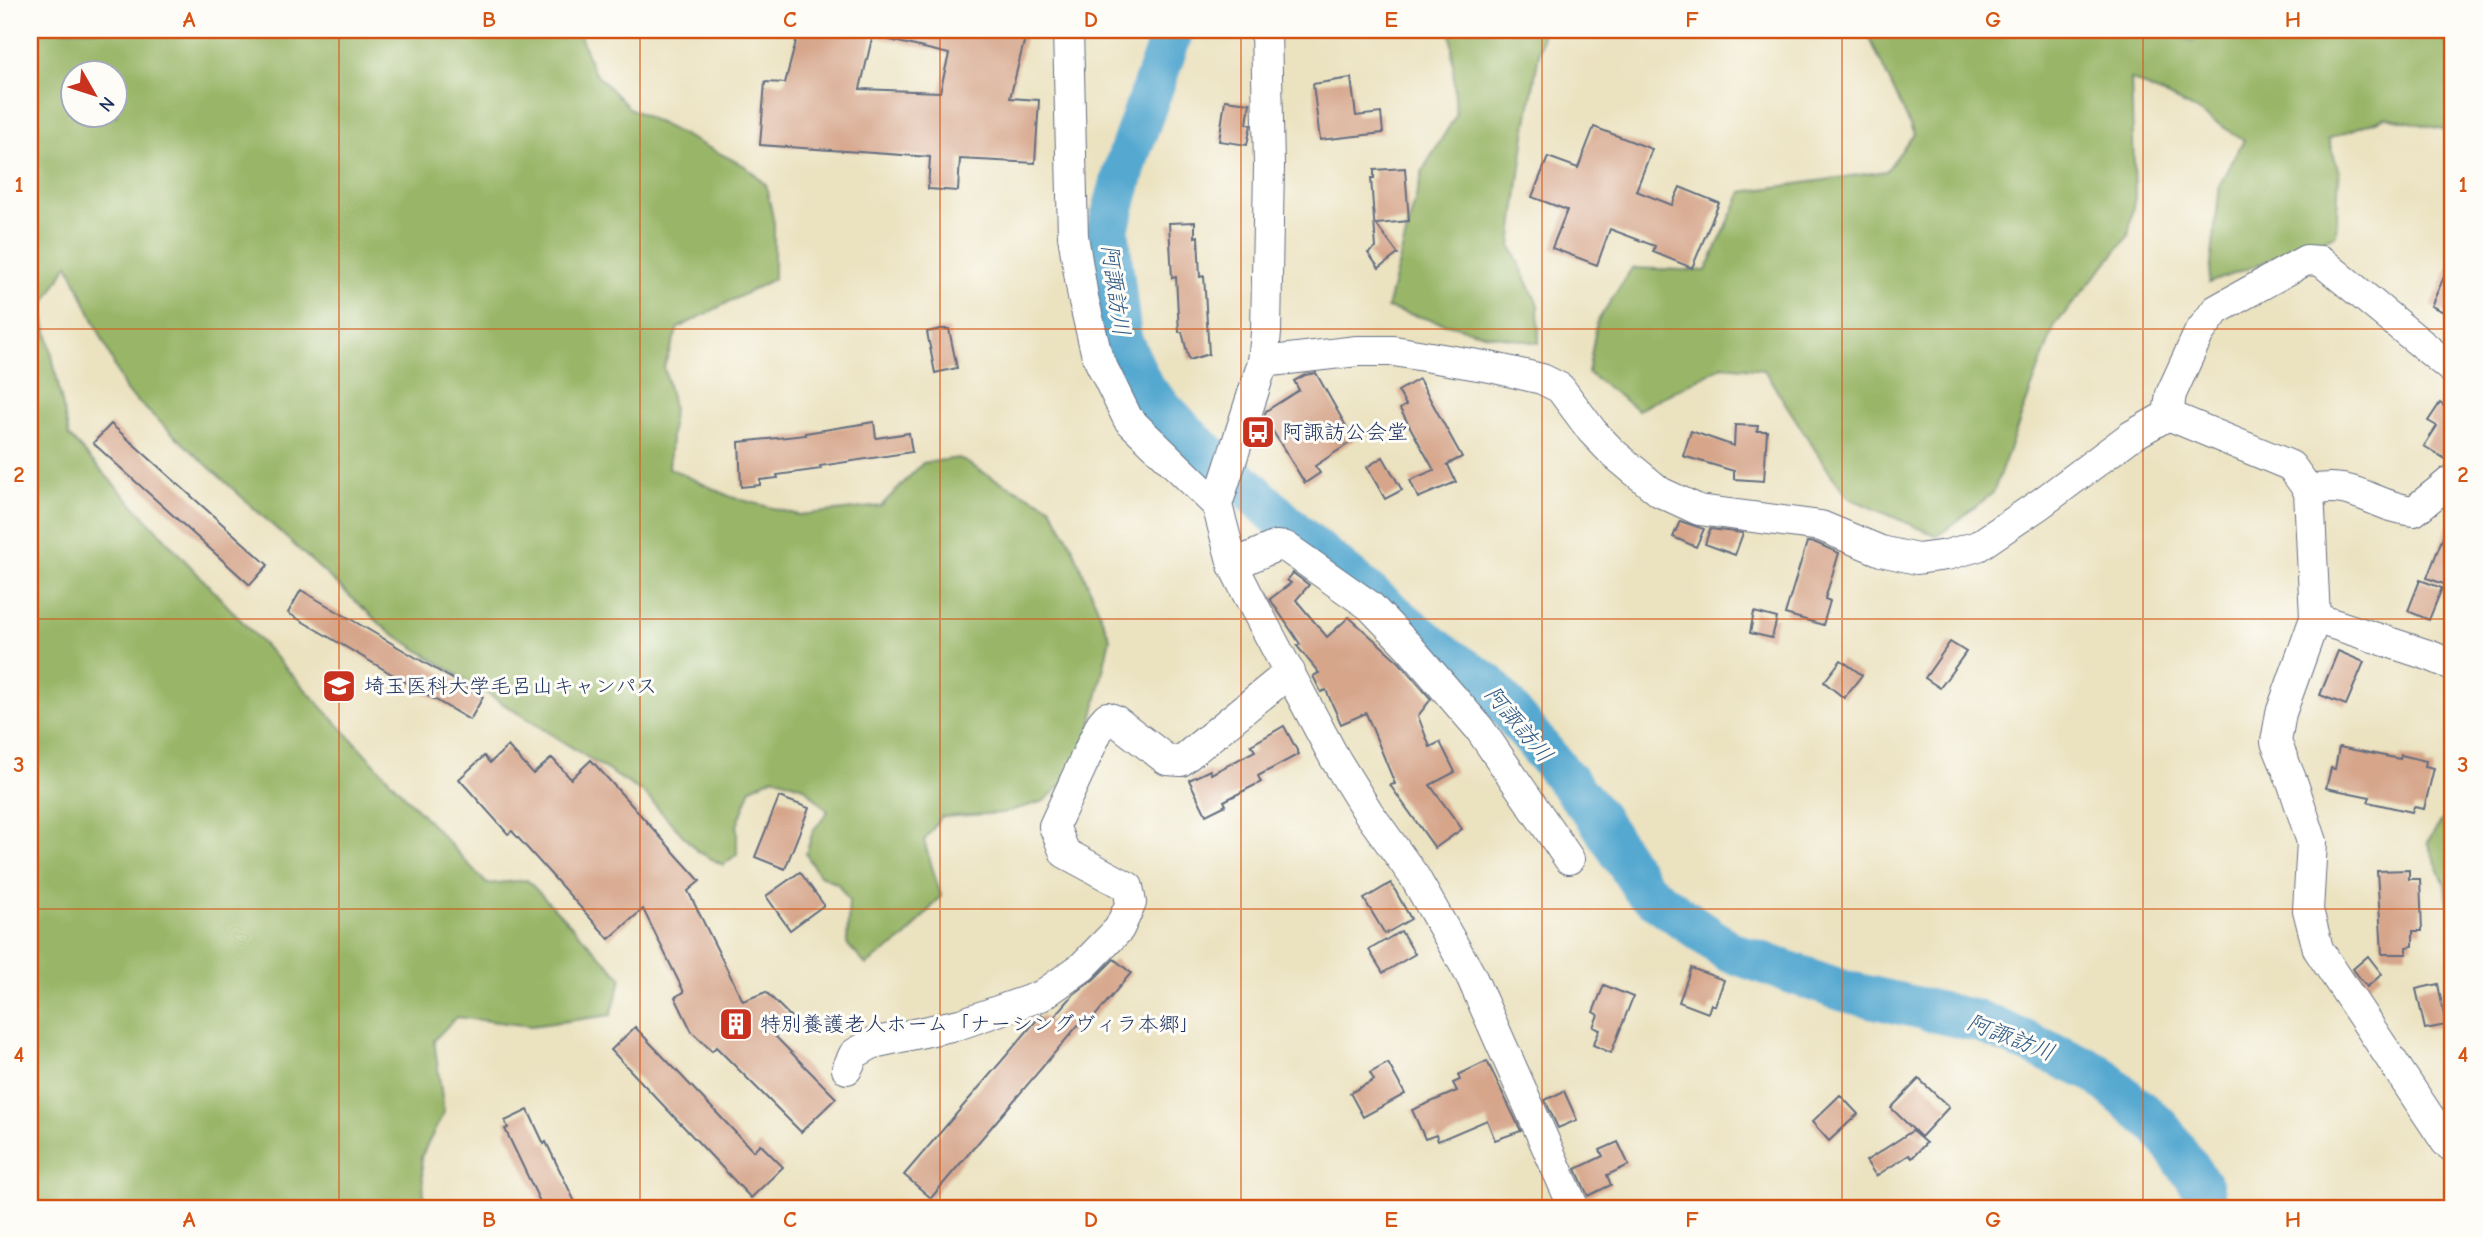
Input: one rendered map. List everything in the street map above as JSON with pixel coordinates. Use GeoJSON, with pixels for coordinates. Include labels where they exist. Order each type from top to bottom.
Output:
{"type":"FeatureCollection","features":[{"type":"Feature","properties":{"kind":"street"},"geometry":{"type":"LineString","coordinates":[[1068,30],[1073,236],[1083,297],[1097,356],[1128,419],[1221,493]]}},
{"type":"Feature","properties":{"kind":"street"},"geometry":{"type":"LineString","coordinates":[[1266,30],[1269,232],[1266,333],[1263,362],[1221,493],[1233,565],[1334,757],[1368,812],[1414,876],[1471,976],[1574,1208]]}},
{"type":"Feature","properties":{"kind":"street"},"geometry":{"type":"LineString","coordinates":[[2168,415],[2171,394],[2199,333],[2216,310],[2306,260],[2321,261],[2452,369]]}},
{"type":"Feature","properties":{"kind":"street"},"geometry":{"type":"LineString","coordinates":[[1263,362],[1357,351],[1394,351],[1490,367],[1542,379],[1560,388],[1599,438],[1660,492],[1699,510],[1821,526],[1881,551],[1917,559],[1947,555],[1978,546],[2040,505],[2131,436],[2168,415]]}},
{"type":"Feature","properties":{"kind":"street"},"geometry":{"type":"LineString","coordinates":[[2168,415],[2291,466],[2309,491],[2315,618],[2281,712],[2276,743],[2312,842],[2308,910],[2318,949],[2446,1142],[2452,1146]]}},
{"type":"Feature","properties":{"kind":"street"},"geometry":{"type":"LineString","coordinates":[[2309,491],[2328,486],[2339,488],[2360,493],[2395,509],[2414,511],[2452,480]]}},
{"type":"Feature","properties":{"kind":"street"},"geometry":{"type":"LineString","coordinates":[[1233,565],[1276,546],[1286,547],[1370,606],[1479,728],[1569,859]]}},
{"type":"Feature","properties":{"kind":"street"},"geometry":{"type":"LineString","coordinates":[[2315,618],[2452,665]]}},
{"type":"Feature","properties":{"kind":"street"},"geometry":{"type":"LineString","coordinates":[[847,1069],[854,1054],[873,1043],[960,1024],[1041,996],[1082,967],[1119,929],[1131,903],[1128,887],[1065,853],[1054,826],[1101,724],[1107,717],[1115,720],[1167,760],[1181,761],[1290,672]]}},
{"type":"Feature","properties":{"kind":"green space"},"geometry":{"type":"Polygon","coordinates":[[[30,30],[578,30],[593,71],[629,108],[745,166],[766,185],[774,223],[774,279],[678,328],[664,367],[673,406],[669,468],[731,497],[799,515],[881,506],[923,463],[959,458],[1050,506],[1072,546],[1110,638],[1090,730],[1066,781],[1044,801],[1003,813],[941,817],[924,841],[941,896],[906,937],[866,965],[847,944],[849,901],[838,884],[818,874],[806,854],[813,831],[828,811],[804,787],[774,777],[751,788],[737,826],[737,854],[723,865],[697,851],[645,794],[387,630],[126,391],[68,264],[42,308],[69,436],[487,884],[527,880],[622,978],[611,1015],[531,1026],[456,1017],[434,1040],[444,1112],[421,1157],[425,1208],[30,1208],[30,30]]]}},
{"type":"Feature","properties":{"kind":"green space"},"geometry":{"type":"Polygon","coordinates":[[[1451,30],[1543,30],[1525,134],[1511,246],[1538,305],[1539,343],[1484,334],[1387,308],[1423,170],[1456,115],[1451,30]]]}},
{"type":"Feature","properties":{"kind":"green space"},"geometry":{"type":"Polygon","coordinates":[[[1866,30],[2162,30],[2193,41],[2215,30],[2452,30],[2452,131],[2386,117],[2328,139],[2339,171],[2336,235],[2209,283],[2220,184],[2244,140],[2194,109],[2131,79],[2135,196],[2128,237],[2055,325],[1993,493],[1938,536],[1849,498],[1764,370],[1723,366],[1638,410],[1588,373],[1597,322],[1632,268],[1706,271],[1742,192],[1886,171],[1914,134],[1866,30]]]}},
{"type":"Feature","properties":{"kind":"green space"},"geometry":{"type":"Polygon","coordinates":[[[2452,816],[2452,919],[2444,882],[2427,842],[2445,817],[2452,816]]]}},
{"type":"Feature","properties":{"kind":"building"},"geometry":{"type":"Polygon","coordinates":[[[799,30],[874,30],[860,89],[940,92],[949,54],[877,37],[878,30],[1027,30],[1010,98],[1039,100],[1035,163],[960,159],[958,191],[928,189],[930,157],[760,145],[765,82],[785,83],[799,30]]]}},
{"type":"Feature","properties":{"kind":"building"},"geometry":{"type":"Polygon","coordinates":[[[1351,78],[1356,116],[1381,113],[1383,133],[1320,140],[1313,84],[1351,78]]]}},
{"type":"Feature","properties":{"kind":"building"},"geometry":{"type":"Polygon","coordinates":[[[1225,100],[1250,103],[1247,124],[1251,125],[1247,145],[1219,141],[1225,100]]]}},
{"type":"Feature","properties":{"kind":"building"},"geometry":{"type":"Polygon","coordinates":[[[1594,127],[1652,149],[1636,191],[1672,205],[1680,187],[1719,203],[1692,268],[1653,252],[1655,246],[1610,229],[1597,265],[1552,248],[1567,210],[1532,197],[1548,157],[1578,168],[1594,127]]]}},
{"type":"Feature","properties":{"kind":"building"},"geometry":{"type":"Polygon","coordinates":[[[1405,168],[1409,221],[1376,224],[1398,254],[1379,268],[1368,253],[1376,248],[1371,178],[1374,178],[1374,170],[1405,168]]]}},
{"type":"Feature","properties":{"kind":"building"},"geometry":{"type":"Polygon","coordinates":[[[1195,222],[1200,277],[1204,276],[1209,354],[1189,360],[1182,332],[1179,332],[1169,223],[1195,222]]]}},
{"type":"Feature","properties":{"kind":"building"},"geometry":{"type":"Polygon","coordinates":[[[2452,259],[2452,316],[2431,306],[2452,259]]]}},
{"type":"Feature","properties":{"kind":"building"},"geometry":{"type":"Polygon","coordinates":[[[949,329],[957,368],[935,373],[927,332],[949,329]]]}},
{"type":"Feature","properties":{"kind":"building"},"geometry":{"type":"Polygon","coordinates":[[[1316,373],[1354,440],[1315,466],[1320,473],[1305,483],[1264,417],[1266,411],[1299,390],[1294,381],[1316,373]]]}},
{"type":"Feature","properties":{"kind":"building"},"geometry":{"type":"Polygon","coordinates":[[[1419,379],[1462,457],[1446,465],[1456,482],[1418,498],[1410,480],[1434,470],[1400,409],[1406,405],[1398,391],[1419,379]]]}},
{"type":"Feature","properties":{"kind":"building"},"geometry":{"type":"Polygon","coordinates":[[[2440,403],[2448,409],[2452,403],[2452,463],[2424,446],[2437,426],[2428,421],[2440,403]]]}},
{"type":"Feature","properties":{"kind":"building"},"geometry":{"type":"Polygon","coordinates":[[[874,422],[876,438],[909,433],[912,452],[820,466],[821,469],[777,475],[778,478],[760,480],[760,485],[741,487],[739,442],[806,435],[805,433],[874,422]]]}},
{"type":"Feature","properties":{"kind":"building"},"geometry":{"type":"Polygon","coordinates":[[[111,424],[268,565],[250,585],[93,443],[111,424]]]}},
{"type":"Feature","properties":{"kind":"building"},"geometry":{"type":"Polygon","coordinates":[[[1735,425],[1758,426],[1757,431],[1767,431],[1764,481],[1734,479],[1734,471],[1683,456],[1691,431],[1734,446],[1735,425]]]}},
{"type":"Feature","properties":{"kind":"building"},"geometry":{"type":"Polygon","coordinates":[[[1383,457],[1402,490],[1385,499],[1367,467],[1383,457]]]}},
{"type":"Feature","properties":{"kind":"building"},"geometry":{"type":"Polygon","coordinates":[[[2452,517],[2452,587],[2427,578],[2452,517]]]}},
{"type":"Feature","properties":{"kind":"building"},"geometry":{"type":"Polygon","coordinates":[[[1680,521],[1704,529],[1696,547],[1673,537],[1680,521]]]}},
{"type":"Feature","properties":{"kind":"building"},"geometry":{"type":"Polygon","coordinates":[[[1710,529],[1743,533],[1735,555],[1705,544],[1710,529]]]}},
{"type":"Feature","properties":{"kind":"building"},"geometry":{"type":"Polygon","coordinates":[[[1807,542],[1839,553],[1825,599],[1830,601],[1823,625],[1785,614],[1807,542]]]}},
{"type":"Feature","properties":{"kind":"building"},"geometry":{"type":"Polygon","coordinates":[[[1293,573],[1309,585],[1296,600],[1327,637],[1349,617],[1399,662],[1431,699],[1418,716],[1430,747],[1440,742],[1455,772],[1430,785],[1462,829],[1435,848],[1390,785],[1395,784],[1366,713],[1341,724],[1326,690],[1321,692],[1313,676],[1319,673],[1297,646],[1300,644],[1270,599],[1291,583],[1287,580],[1293,573]]]}},
{"type":"Feature","properties":{"kind":"building"},"geometry":{"type":"Polygon","coordinates":[[[2420,580],[2442,588],[2429,620],[2408,611],[2420,580]]]}},
{"type":"Feature","properties":{"kind":"building"},"geometry":{"type":"Polygon","coordinates":[[[301,590],[483,697],[470,720],[288,613],[301,590]]]}},
{"type":"Feature","properties":{"kind":"building"},"geometry":{"type":"Polygon","coordinates":[[[1754,612],[1777,618],[1772,638],[1750,633],[1754,612]]]}},
{"type":"Feature","properties":{"kind":"building"},"geometry":{"type":"Polygon","coordinates":[[[1950,642],[1966,652],[1940,688],[1925,678],[1950,642]]]}},
{"type":"Feature","properties":{"kind":"building"},"geometry":{"type":"Polygon","coordinates":[[[2338,651],[2364,662],[2346,705],[2320,695],[2338,651]]]}},
{"type":"Feature","properties":{"kind":"building"},"geometry":{"type":"Polygon","coordinates":[[[1841,660],[1862,675],[1844,698],[1824,682],[1841,660]]]}},
{"type":"Feature","properties":{"kind":"building"},"geometry":{"type":"Polygon","coordinates":[[[1284,726],[1299,754],[1258,776],[1261,782],[1224,801],[1226,805],[1206,815],[1189,780],[1210,770],[1211,774],[1255,751],[1251,745],[1284,726]]]}},
{"type":"Feature","properties":{"kind":"building"},"geometry":{"type":"Polygon","coordinates":[[[508,746],[533,774],[552,758],[571,779],[591,760],[700,881],[688,891],[743,1001],[766,992],[791,1017],[773,1034],[836,1098],[801,1132],[716,1047],[712,1051],[692,1032],[675,997],[684,992],[643,909],[609,939],[512,831],[508,834],[459,779],[484,756],[490,763],[508,746]]]}},
{"type":"Feature","properties":{"kind":"building"},"geometry":{"type":"Polygon","coordinates":[[[2339,747],[2400,759],[2401,755],[2426,761],[2425,766],[2434,768],[2424,809],[2414,807],[2412,812],[2368,802],[2370,797],[2326,788],[2331,768],[2335,769],[2339,747]]]}},
{"type":"Feature","properties":{"kind":"building"},"geometry":{"type":"Polygon","coordinates":[[[779,797],[809,808],[785,869],[755,857],[779,797]]]}},
{"type":"Feature","properties":{"kind":"building"},"geometry":{"type":"Polygon","coordinates":[[[2409,870],[2409,879],[2420,879],[2422,931],[2413,931],[2413,946],[2407,947],[2407,954],[2382,954],[2377,871],[2409,870]]]}},
{"type":"Feature","properties":{"kind":"building"},"geometry":{"type":"Polygon","coordinates":[[[800,872],[824,905],[790,930],[766,896],[800,872]]]}},
{"type":"Feature","properties":{"kind":"building"},"geometry":{"type":"Polygon","coordinates":[[[1391,883],[1411,919],[1385,934],[1364,899],[1391,883]]]}},
{"type":"Feature","properties":{"kind":"building"},"geometry":{"type":"Polygon","coordinates":[[[1401,931],[1415,954],[1383,973],[1369,950],[1401,931]]]}},
{"type":"Feature","properties":{"kind":"building"},"geometry":{"type":"Polygon","coordinates":[[[2368,956],[2382,974],[2367,987],[2353,969],[2368,956]]]}},
{"type":"Feature","properties":{"kind":"building"},"geometry":{"type":"Polygon","coordinates":[[[1114,959],[1131,973],[1091,1021],[1085,1017],[931,1198],[904,1175],[1041,1015],[1050,1022],[1074,994],[1114,959]]]}},
{"type":"Feature","properties":{"kind":"building"},"geometry":{"type":"Polygon","coordinates":[[[1691,968],[1724,980],[1715,1006],[1711,1004],[1708,1013],[1679,1002],[1691,968]]]}},
{"type":"Feature","properties":{"kind":"building"},"geometry":{"type":"Polygon","coordinates":[[[2438,984],[2446,1025],[2425,1029],[2416,989],[2438,984]]]}},
{"type":"Feature","properties":{"kind":"building"},"geometry":{"type":"Polygon","coordinates":[[[1604,985],[1633,997],[1611,1053],[1593,1045],[1600,1030],[1593,1027],[1598,1015],[1593,1012],[1604,985]]]}},
{"type":"Feature","properties":{"kind":"building"},"geometry":{"type":"Polygon","coordinates":[[[635,1027],[753,1151],[760,1144],[783,1167],[751,1198],[611,1050],[635,1027]]]}},
{"type":"Feature","properties":{"kind":"building"},"geometry":{"type":"Polygon","coordinates":[[[1487,1061],[1521,1131],[1495,1140],[1487,1120],[1438,1141],[1436,1135],[1425,1139],[1412,1110],[1457,1091],[1453,1083],[1460,1080],[1458,1075],[1487,1061]]]}},
{"type":"Feature","properties":{"kind":"building"},"geometry":{"type":"Polygon","coordinates":[[[1388,1063],[1405,1094],[1363,1117],[1350,1093],[1374,1080],[1370,1073],[1388,1063]]]}},
{"type":"Feature","properties":{"kind":"building"},"geometry":{"type":"Polygon","coordinates":[[[1919,1079],[1949,1107],[1921,1137],[1891,1108],[1919,1079]]]}},
{"type":"Feature","properties":{"kind":"building"},"geometry":{"type":"Polygon","coordinates":[[[1564,1091],[1577,1120],[1558,1128],[1545,1100],[1564,1091]]]}},
{"type":"Feature","properties":{"kind":"building"},"geometry":{"type":"Polygon","coordinates":[[[1840,1095],[1858,1114],[1829,1141],[1812,1122],[1840,1095]]]}},
{"type":"Feature","properties":{"kind":"building"},"geometry":{"type":"Polygon","coordinates":[[[528,1110],[578,1208],[543,1208],[505,1129],[508,1128],[505,1121],[528,1110]]]}},
{"type":"Feature","properties":{"kind":"building"},"geometry":{"type":"Polygon","coordinates":[[[1912,1131],[1926,1143],[1912,1158],[1909,1155],[1876,1176],[1866,1161],[1912,1131]]]}},
{"type":"Feature","properties":{"kind":"building"},"geometry":{"type":"Polygon","coordinates":[[[1618,1142],[1629,1165],[1607,1175],[1611,1185],[1588,1196],[1576,1169],[1603,1156],[1600,1150],[1618,1142]]]}},
{"type":"Feature","properties":{"kind":"waterway","name":"阿諏訪川"},"geometry":{"type":"LineString","coordinates":[[1173,30],[1129,154],[1108,229],[1121,339],[1144,389],[1193,441],[1242,482],[1299,536],[1440,652],[1488,684],[1597,817],[1644,890],[1728,951],[1844,991],[1981,1022],[2095,1072],[2159,1126],[2203,1188],[2206,1208]]}},
{"type":"Feature","properties":{"kind":"place","name":"阿諏訪公会堂"},"geometry":{"type":"Point","coordinates":[1258,432]}},
{"type":"Feature","properties":{"kind":"place","name":"埼玉医科大学毛呂山キャンパス"},"geometry":{"type":"Point","coordinates":[339,686]}},
{"type":"Feature","properties":{"kind":"place","name":"特別養護老人ホーム「ナーシングヴィラ本郷」"},"geometry":{"type":"Point","coordinates":[736,1024]}}]}
